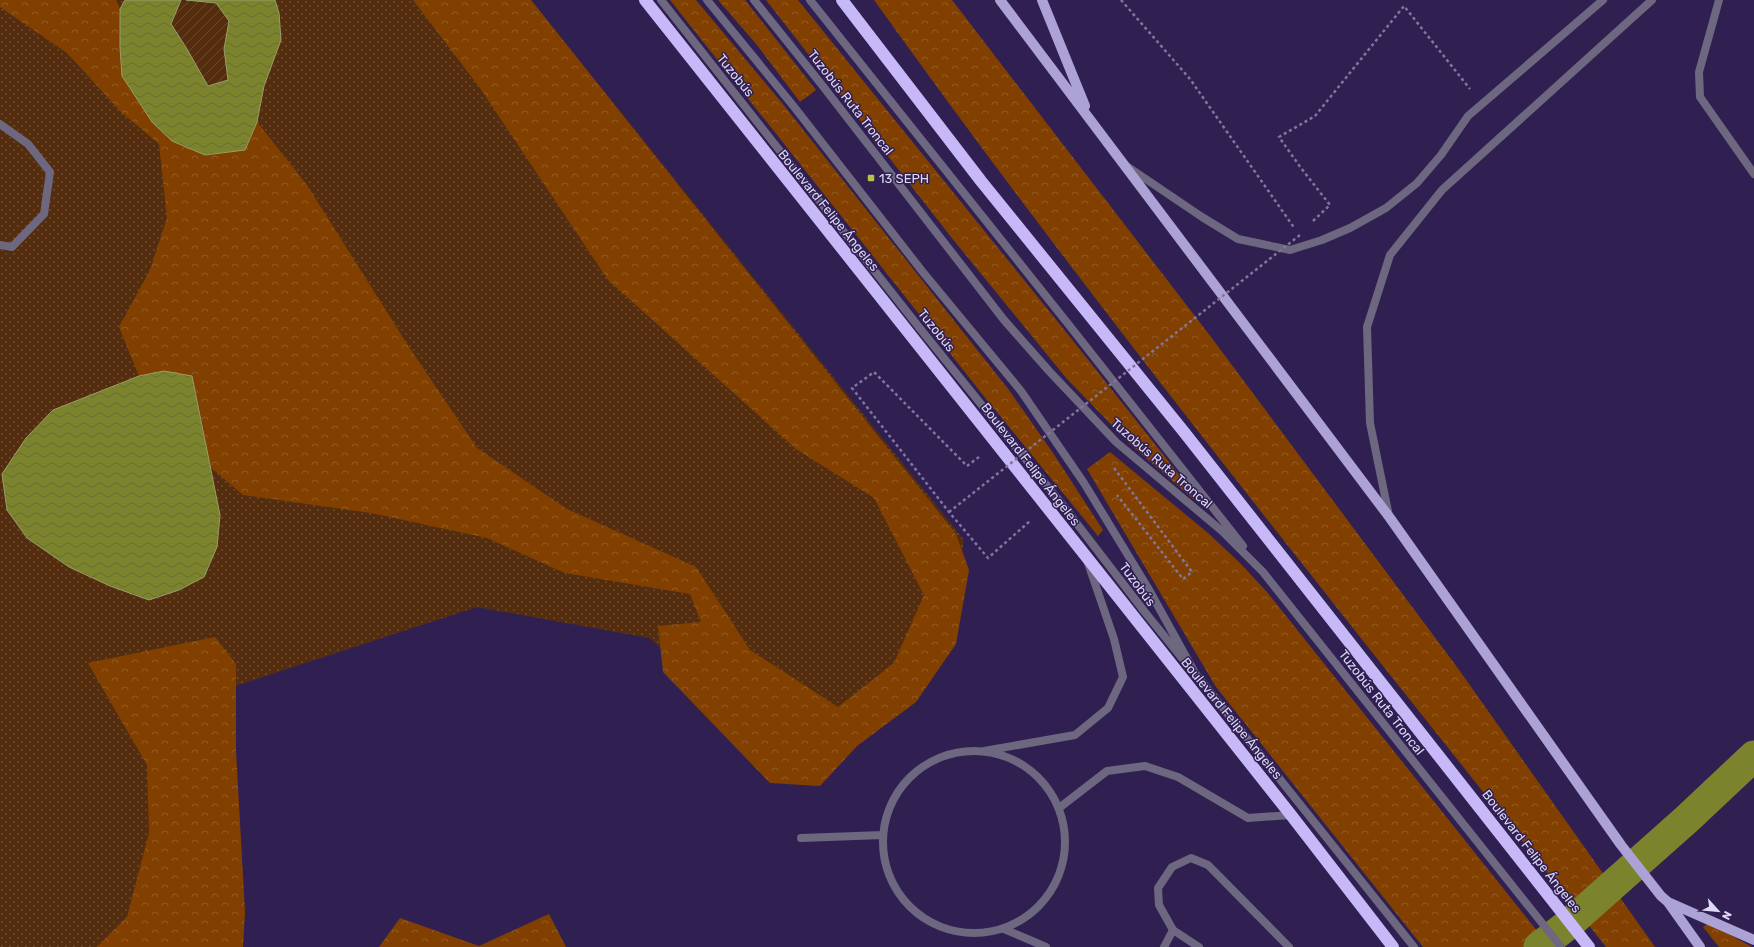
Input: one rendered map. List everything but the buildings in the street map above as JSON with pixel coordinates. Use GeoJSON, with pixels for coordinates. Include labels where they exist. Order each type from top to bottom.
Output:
{"type":"FeatureCollection","features":[{"type":"Feature","properties":{"kind":"highway","name":"Boulevard Felipe Ángeles"},"geometry":{"type":"LineString","coordinates":[[645,0],[1291,815],[1393,947]]}},
{"type":"Feature","properties":{"kind":"highway","name":"Boulevard Felipe Ángeles"},"geometry":{"type":"LineString","coordinates":[[842,0],[981,181],[1184,432],[1588,946]]}},
{"type":"Feature","properties":{"kind":"main road"},"geometry":{"type":"LineString","coordinates":[[1000,0],[1390,518],[1621,845],[1700,947]]}},
{"type":"Feature","properties":{"kind":"main road"},"geometry":{"type":"LineString","coordinates":[[1042,0],[1090,119]]}},
{"type":"Feature","properties":{"kind":"main road"},"geometry":{"type":"LineString","coordinates":[[1664,899],[1754,940]]}},
{"type":"Feature","properties":{"kind":"street","name":"Tuzobús"},"geometry":{"type":"LineString","coordinates":[[661,0],[922,331],[1056,497],[1144,611],[1195,673]]}},
{"type":"Feature","properties":{"kind":"street"},"geometry":{"type":"LineString","coordinates":[[707,0],[795,108],[922,271],[1021,391],[1084,483],[1148,588],[1195,673],[1414,947]]}},
{"type":"Feature","properties":{"kind":"street","name":"Tuzobús Ruta Troncal"},"geometry":{"type":"LineString","coordinates":[[754,0],[822,85],[1004,320],[1049,371],[1116,442],[1222,531],[1263,572],[1561,947]]}},
{"type":"Feature","properties":{"kind":"street"},"geometry":{"type":"LineString","coordinates":[[810,0],[1069,325],[1263,572]]}},
{"type":"Feature","properties":{"kind":"street"},"geometry":{"type":"LineString","coordinates":[[1122,163],[1202,217],[1238,239],[1290,250],[1322,240],[1350,228],[1386,208],[1417,183],[1441,156],[1468,116],[1603,0]]}},
{"type":"Feature","properties":{"kind":"street"},"geometry":{"type":"LineString","coordinates":[[1390,518],[1370,423],[1367,327],[1390,255],[1442,190],[1652,0]]}},
{"type":"Feature","properties":{"kind":"street"},"geometry":{"type":"LineString","coordinates":[[1719,0],[1699,72],[1700,97],[1754,174]]}},
{"type":"Feature","properties":{"kind":"street"},"geometry":{"type":"LineString","coordinates":[[0,124],[28,144],[50,172],[44,214],[12,247],[0,245]]}},
{"type":"Feature","properties":{"kind":"street"},"geometry":{"type":"LineString","coordinates":[[981,751],[1020,763],[1044,783],[1059,808],[1065,837],[1062,866],[1050,893],[1030,915],[1004,929],[974,934],[945,929],[919,916],[898,894],[885,866],[883,835],[891,806],[907,780],[932,761],[961,752],[981,751],[1075,735],[1108,708],[1123,676],[1114,639],[1086,557]]}},
{"type":"Feature","properties":{"kind":"street"},"geometry":{"type":"LineString","coordinates":[[1059,808],[1107,771],[1145,766],[1178,777],[1248,818],[1291,815]]}},
{"type":"Feature","properties":{"kind":"street"},"geometry":{"type":"LineString","coordinates":[[801,838],[883,835]]}},
{"type":"Feature","properties":{"kind":"street"},"geometry":{"type":"LineString","coordinates":[[1199,947],[1173,930],[1159,905],[1158,888],[1172,867],[1191,858],[1208,864],[1289,947]]}},
{"type":"Feature","properties":{"kind":"street"},"geometry":{"type":"LineString","coordinates":[[1004,929],[1046,947]]}},
{"type":"Feature","properties":{"kind":"street"},"geometry":{"type":"LineString","coordinates":[[1164,947],[1173,930]]}},
{"type":"Feature","properties":{"kind":"path"},"geometry":{"type":"LineString","coordinates":[[1122,0],[1190,79],[1300,235]]}},
{"type":"Feature","properties":{"kind":"path"},"geometry":{"type":"LineString","coordinates":[[1310,225],[1330,205],[1300,168],[1279,137],[1315,116],[1404,6],[1482,104]]}},
{"type":"Feature","properties":{"kind":"path"},"geometry":{"type":"LineString","coordinates":[[949,512],[1305,230]]}},
{"type":"Feature","properties":{"kind":"path"},"geometry":{"type":"LineString","coordinates":[[966,466],[874,372],[852,388],[949,512],[988,558],[1047,507]]}},
{"type":"Feature","properties":{"kind":"path"},"geometry":{"type":"LineString","coordinates":[[1112,465],[1192,572],[1183,579]]}},
{"type":"Feature","properties":{"kind":"shaded area"},"geometry":{"type":"Polygon","coordinates":[[[0,0],[531,0],[964,540],[948,642],[783,750],[649,638],[477,607],[229,688],[237,947],[0,947],[0,0]]]}},
{"type":"Feature","properties":{"kind":"shaded area"},"geometry":{"type":"Polygon","coordinates":[[[181,0],[216,3],[229,21],[224,49],[228,80],[208,86],[171,24],[181,0]]]}},
{"type":"Feature","properties":{"kind":"green space"},"geometry":{"type":"Polygon","coordinates":[[[0,0],[116,0],[120,9],[120,48],[205,155],[245,150],[257,122],[307,185],[409,347],[477,448],[567,509],[696,567],[750,650],[838,707],[894,663],[924,595],[874,498],[796,449],[608,280],[480,88],[413,0],[531,0],[956,534],[969,570],[956,644],[916,702],[857,746],[820,786],[770,783],[663,672],[658,626],[701,622],[690,594],[565,573],[487,538],[371,513],[243,495],[209,466],[203,426],[192,376],[164,371],[139,376],[119,327],[150,270],[167,218],[159,144],[120,111],[67,53],[0,7],[0,0]]]}},
{"type":"Feature","properties":{"kind":"green space"},"geometry":{"type":"Polygon","coordinates":[[[670,0],[696,0],[782,103],[1009,390],[1053,453],[1103,530],[1098,536],[983,395],[670,0]]]}},
{"type":"Feature","properties":{"kind":"green space"},"geometry":{"type":"Polygon","coordinates":[[[718,0],[745,0],[816,90],[800,102],[757,45],[718,0]]]}},
{"type":"Feature","properties":{"kind":"green space"},"geometry":{"type":"Polygon","coordinates":[[[766,0],[798,0],[1070,337],[1196,496],[1193,499],[1130,444],[1067,379],[951,237],[766,0]]]}},
{"type":"Feature","properties":{"kind":"green space"},"geometry":{"type":"Polygon","coordinates":[[[874,0],[952,0],[1211,337],[1457,667],[1655,947],[1606,947],[1234,478],[1142,359],[962,121],[874,0]]]}},
{"type":"Feature","properties":{"kind":"green space"},"geometry":{"type":"Polygon","coordinates":[[[1110,452],[1208,533],[1240,563],[1267,592],[1550,947],[1423,947],[1216,687],[1087,469],[1110,452]]]}},
{"type":"Feature","properties":{"kind":"green space"},"geometry":{"type":"Polygon","coordinates":[[[215,637],[236,664],[236,751],[245,912],[243,947],[97,947],[127,917],[149,833],[147,765],[88,663],[215,637]]]}},
{"type":"Feature","properties":{"kind":"green space"},"geometry":{"type":"Polygon","coordinates":[[[549,914],[566,947],[379,947],[400,918],[479,946],[549,914]]]}},
{"type":"Feature","properties":{"kind":"green space"},"geometry":{"type":"Polygon","coordinates":[[[1709,923],[1752,947],[1719,947],[1703,927],[1709,923]]]}},
{"type":"Feature","properties":{"kind":"water"},"geometry":{"type":"Polygon","coordinates":[[[125,0],[181,0],[171,24],[208,86],[228,80],[224,49],[229,21],[216,3],[186,0],[275,0],[279,13],[281,40],[264,86],[257,122],[245,150],[205,155],[172,141],[152,122],[122,76],[120,9],[125,0]]]}},
{"type":"Feature","properties":{"kind":"water"},"geometry":{"type":"Polygon","coordinates":[[[164,371],[192,376],[220,515],[217,547],[204,577],[179,590],[149,600],[110,586],[69,567],[27,538],[7,510],[2,474],[26,438],[53,410],[139,376],[164,371]]]}},
{"type":"Feature","properties":{"kind":"waterway"},"geometry":{"type":"LineString","coordinates":[[1539,947],[1570,923],[1687,819],[1754,756]]}},
{"type":"Feature","properties":{"kind":"place","name":"13 SEPH"},"geometry":{"type":"Point","coordinates":[871,178]}}]}
